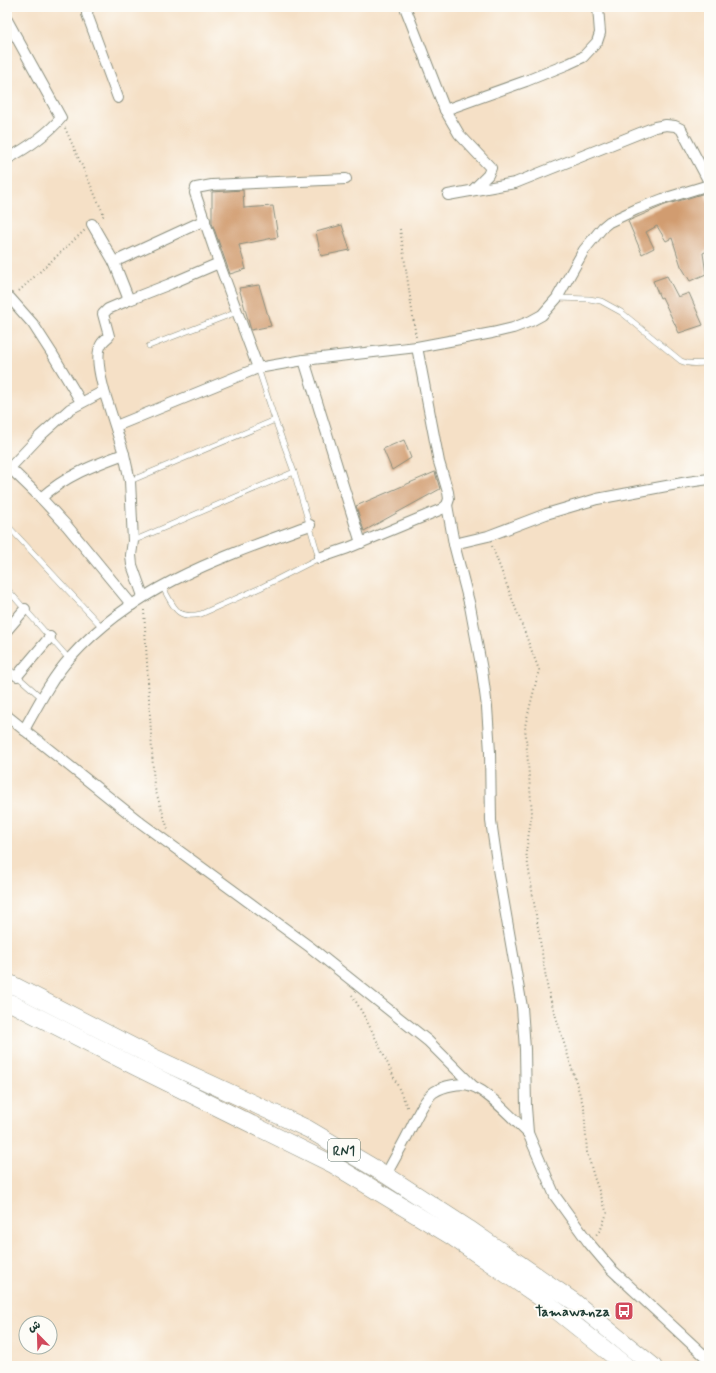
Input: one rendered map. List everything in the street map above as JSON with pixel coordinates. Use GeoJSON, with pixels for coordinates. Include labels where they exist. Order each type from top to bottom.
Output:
{"type":"FeatureCollection","features":[{"type":"Feature","properties":{"kind":"highway","name":"RN1"},"geometry":{"type":"LineString","coordinates":[[7,982],[155,1058],[308,1129],[386,1175],[469,1229],[572,1301],[653,1366]]}},
{"type":"Feature","properties":{"kind":"highway","name":"RN1"},"geometry":{"type":"LineString","coordinates":[[7,1000],[136,1067],[334,1165],[451,1236],[564,1315],[626,1366]]}},
{"type":"Feature","properties":{"kind":"street"},"geometry":{"type":"LineString","coordinates":[[88,7],[87,14],[118,98]]}},
{"type":"Feature","properties":{"kind":"street"},"geometry":{"type":"LineString","coordinates":[[405,7],[445,110],[459,134],[490,168],[488,175],[474,189]]}},
{"type":"Feature","properties":{"kind":"street"},"geometry":{"type":"LineString","coordinates":[[445,110],[533,78],[583,57],[597,42],[600,33],[598,7]]}},
{"type":"Feature","properties":{"kind":"street"},"geometry":{"type":"LineString","coordinates":[[7,20],[60,118],[51,130],[44,136],[7,159]]}},
{"type":"Feature","properties":{"kind":"street"},"geometry":{"type":"LineString","coordinates":[[116,426],[258,368],[304,360],[417,347],[513,328],[531,321],[542,315],[557,298],[584,250],[609,222],[663,199],[709,183],[681,129],[666,124],[515,183],[474,189],[448,195]]}},
{"type":"Feature","properties":{"kind":"street"},"geometry":{"type":"LineString","coordinates":[[258,368],[219,263],[195,191],[198,187],[212,185],[346,179]]}},
{"type":"Feature","properties":{"kind":"street"},"geometry":{"type":"LineString","coordinates":[[114,262],[205,220]]}},
{"type":"Feature","properties":{"kind":"street"},"geometry":{"type":"LineString","coordinates":[[92,224],[114,262],[129,300]]}},
{"type":"Feature","properties":{"kind":"street"},"geometry":{"type":"LineString","coordinates":[[143,596],[132,565],[131,555],[133,542],[130,481],[124,454],[104,391],[99,368],[101,346],[109,336],[103,314],[108,309],[219,263]]}},
{"type":"Feature","properties":{"kind":"street"},"geometry":{"type":"LineString","coordinates":[[10,298],[33,324],[81,402]]}},
{"type":"Feature","properties":{"kind":"street"},"geometry":{"type":"LineString","coordinates":[[417,347],[439,462],[448,492],[447,505],[454,544],[470,606],[482,670],[487,707],[491,821],[522,1007],[528,1133],[555,1196],[589,1244],[611,1269],[709,1360]]}},
{"type":"Feature","properties":{"kind":"street"},"geometry":{"type":"LineString","coordinates":[[304,360],[361,543]]}},
{"type":"Feature","properties":{"kind":"street"},"geometry":{"type":"LineString","coordinates":[[104,391],[70,409],[57,420],[9,470],[41,498],[76,536],[132,605]]}},
{"type":"Feature","properties":{"kind":"street"},"geometry":{"type":"LineString","coordinates":[[41,498],[51,489],[68,478],[88,468],[124,454]]}},
{"type":"Feature","properties":{"kind":"street"},"geometry":{"type":"LineString","coordinates":[[454,544],[488,536],[546,514],[597,499],[709,479]]}},
{"type":"Feature","properties":{"kind":"street"},"geometry":{"type":"LineString","coordinates":[[320,558],[331,555],[421,518],[447,505]]}},
{"type":"Feature","properties":{"kind":"street"},"geometry":{"type":"LineString","coordinates":[[24,730],[52,681],[69,659],[102,627],[143,596],[194,570],[255,545],[310,525]]}},
{"type":"Feature","properties":{"kind":"street"},"geometry":{"type":"LineString","coordinates":[[7,630],[25,609]]}},
{"type":"Feature","properties":{"kind":"street"},"geometry":{"type":"LineString","coordinates":[[17,676],[50,637]]}},
{"type":"Feature","properties":{"kind":"street"},"geometry":{"type":"LineString","coordinates":[[7,716],[141,823],[310,947],[352,980],[428,1041],[473,1086],[492,1098],[528,1133]]}},
{"type":"Feature","properties":{"kind":"street"},"geometry":{"type":"LineString","coordinates":[[386,1175],[414,1122],[434,1092],[449,1086],[460,1084],[473,1086]]}},
{"type":"Feature","properties":{"kind":"lane"},"geometry":{"type":"LineString","coordinates":[[557,298],[601,301],[621,312],[681,361],[688,364],[709,362]]}},
{"type":"Feature","properties":{"kind":"lane"},"geometry":{"type":"LineString","coordinates":[[149,346],[237,312]]}},
{"type":"Feature","properties":{"kind":"lane"},"geometry":{"type":"LineString","coordinates":[[162,586],[179,613],[182,615],[192,616],[201,614],[260,588],[320,558],[294,472],[258,368]]}},
{"type":"Feature","properties":{"kind":"lane"},"geometry":{"type":"LineString","coordinates":[[130,481],[275,420]]}},
{"type":"Feature","properties":{"kind":"lane"},"geometry":{"type":"LineString","coordinates":[[133,542],[294,472]]}},
{"type":"Feature","properties":{"kind":"lane"},"geometry":{"type":"LineString","coordinates":[[7,525],[102,627]]}},
{"type":"Feature","properties":{"kind":"lane"},"geometry":{"type":"LineString","coordinates":[[7,589],[69,659]]}},
{"type":"Feature","properties":{"kind":"lane"},"geometry":{"type":"LineString","coordinates":[[7,667],[42,698]]}},
{"type":"Feature","properties":{"kind":"path"},"geometry":{"type":"LineString","coordinates":[[10,298],[104,215],[60,118]]}},
{"type":"Feature","properties":{"kind":"path"},"geometry":{"type":"LineString","coordinates":[[400,229],[417,347]]}},
{"type":"Feature","properties":{"kind":"path"},"geometry":{"type":"LineString","coordinates":[[488,536],[539,670],[525,726],[532,813],[526,852],[548,991],[584,1108],[587,1152],[607,1213],[600,1229],[589,1244]]}},
{"type":"Feature","properties":{"kind":"path"},"geometry":{"type":"LineString","coordinates":[[143,596],[154,786],[173,846]]}},
{"type":"Feature","properties":{"kind":"path"},"geometry":{"type":"LineString","coordinates":[[350,992],[362,1011],[414,1122]]}},
{"type":"Feature","properties":{"kind":"building"},"geometry":{"type":"Polygon","coordinates":[[[243,190],[244,208],[273,206],[278,237],[239,245],[246,269],[230,274],[212,223],[212,192],[243,190]]]}},
{"type":"Feature","properties":{"kind":"building"},"geometry":{"type":"Polygon","coordinates":[[[705,193],[709,204],[709,250],[703,253],[706,274],[690,281],[681,266],[672,238],[666,241],[657,226],[646,232],[654,248],[642,254],[628,221],[665,205],[705,193]]]}},
{"type":"Feature","properties":{"kind":"building"},"geometry":{"type":"Polygon","coordinates":[[[342,225],[350,250],[321,256],[316,232],[342,225]]]}},
{"type":"Feature","properties":{"kind":"building"},"geometry":{"type":"Polygon","coordinates":[[[667,276],[678,297],[689,293],[703,325],[679,333],[662,297],[660,298],[653,281],[667,276]]]}},
{"type":"Feature","properties":{"kind":"building"},"geometry":{"type":"Polygon","coordinates":[[[259,285],[271,326],[251,330],[239,288],[259,285]]]}},
{"type":"Feature","properties":{"kind":"building"},"geometry":{"type":"Polygon","coordinates":[[[404,440],[411,458],[392,470],[383,449],[404,440]]]}},
{"type":"Feature","properties":{"kind":"building"},"geometry":{"type":"Polygon","coordinates":[[[435,472],[440,489],[364,531],[356,506],[435,472]]]}},
{"type":"Feature","properties":{"kind":"place","name":"Tamawanza"},"geometry":{"type":"Point","coordinates":[624,1311]}}]}
